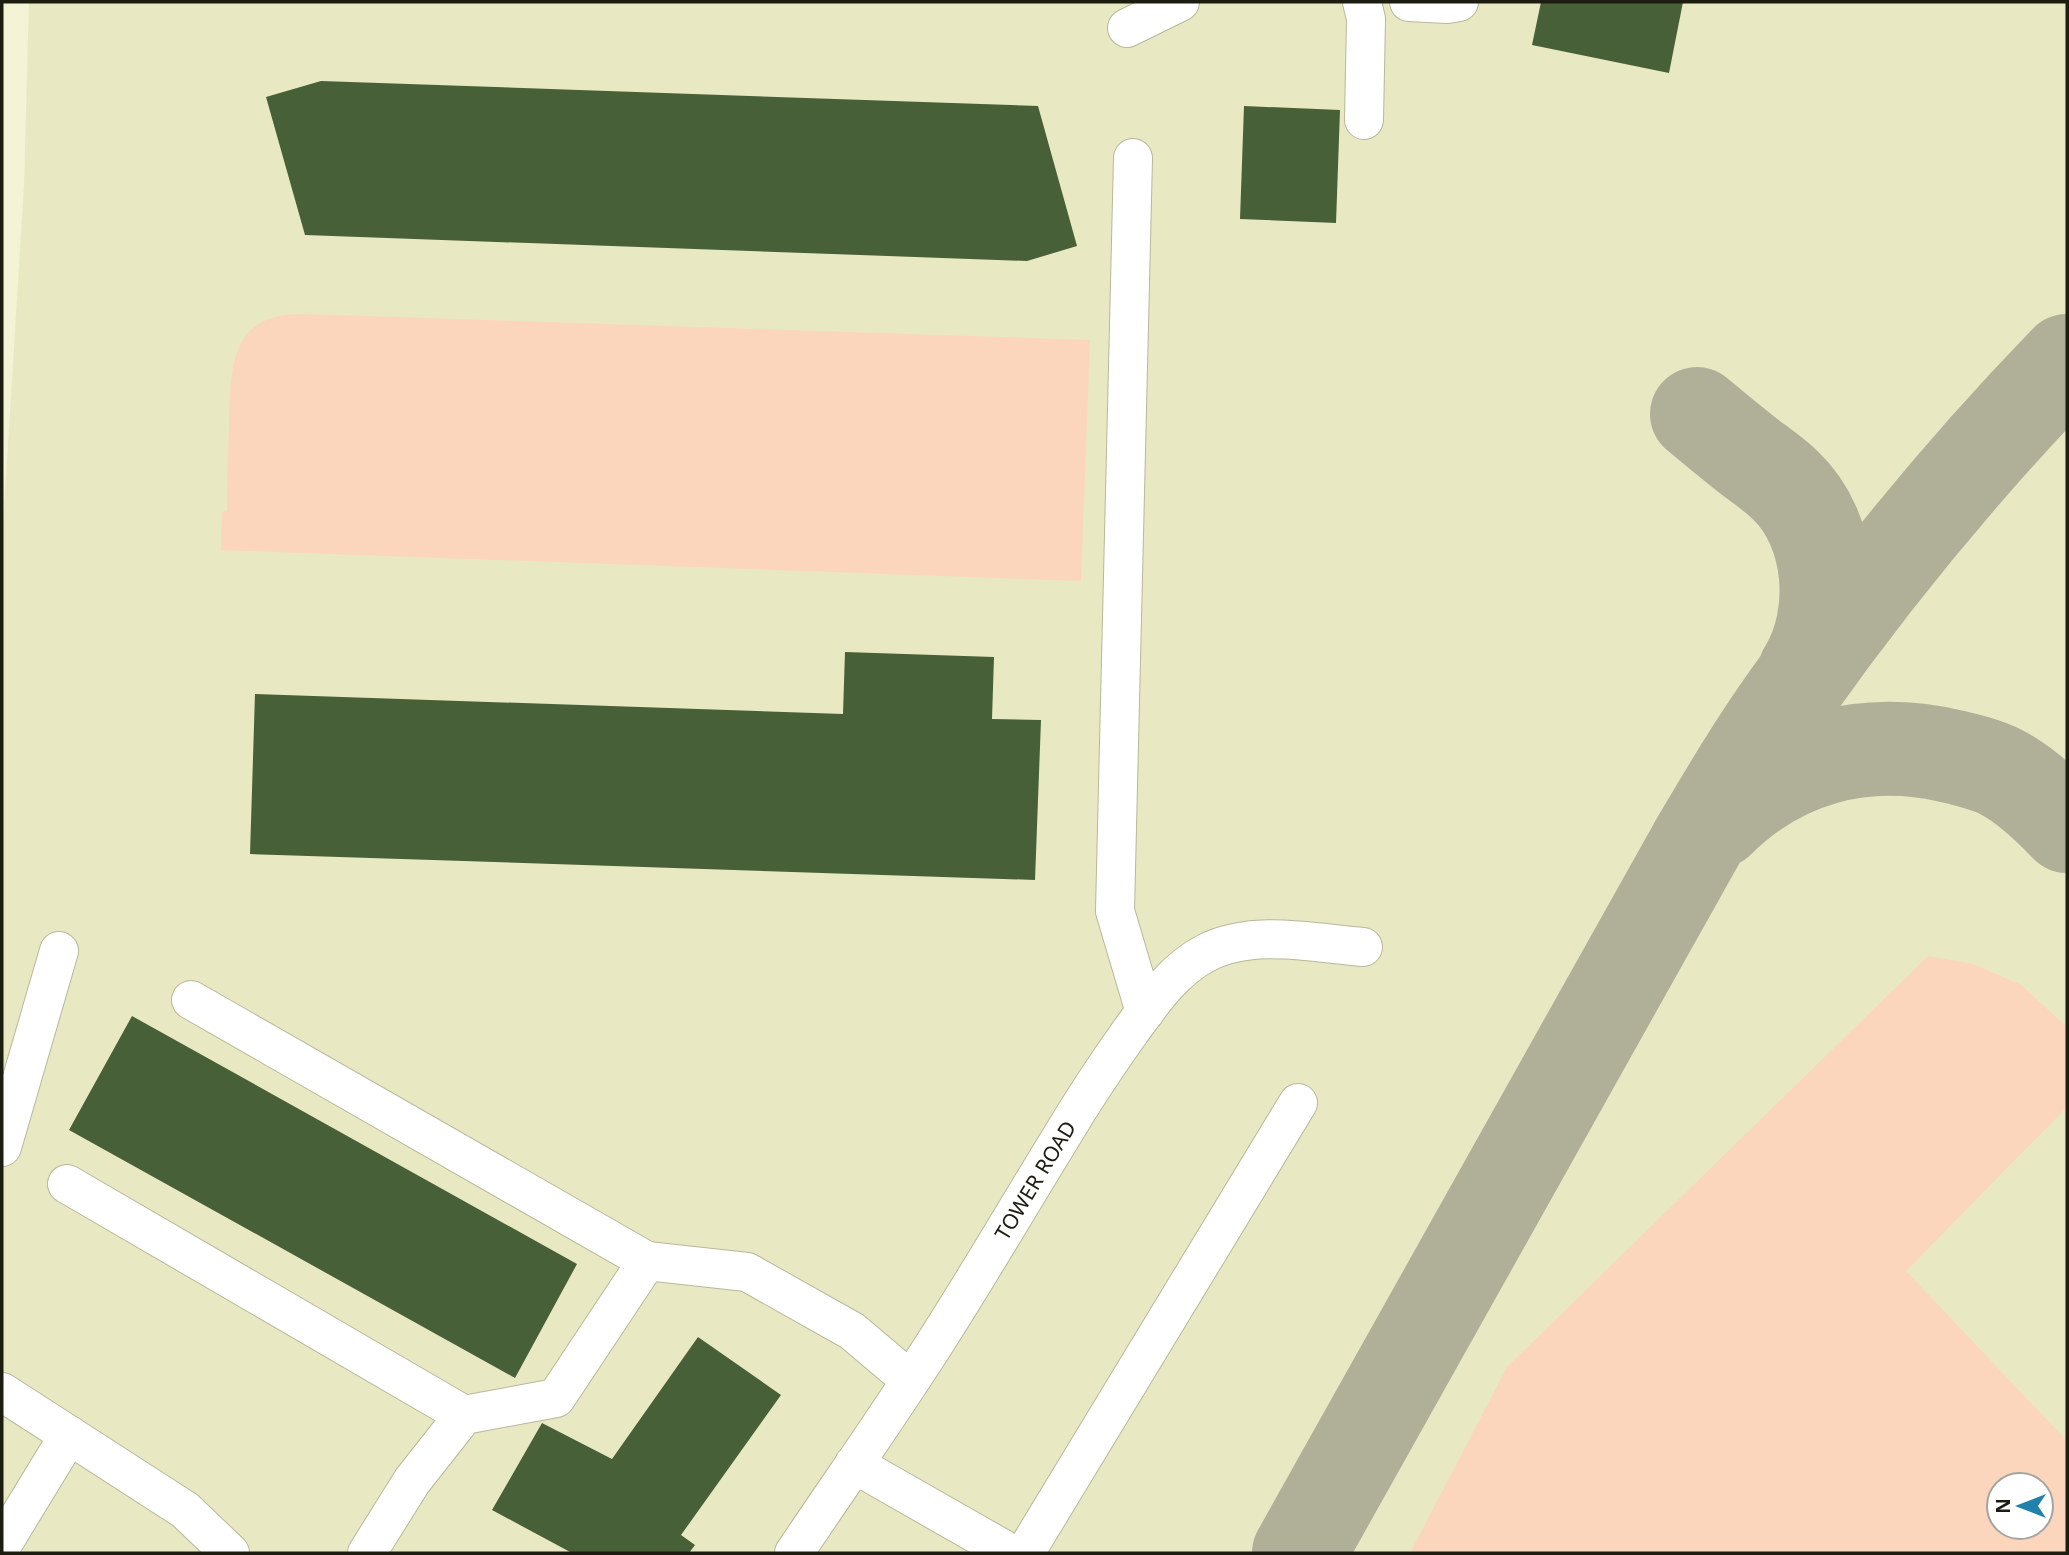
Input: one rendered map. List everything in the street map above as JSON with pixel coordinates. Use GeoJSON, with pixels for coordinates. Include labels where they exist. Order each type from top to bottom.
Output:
{"type":"FeatureCollection","features":[{"type":"Feature","properties":{"kind":"street"},"geometry":{"type":"LineString","coordinates":[[1127,28],[1180,2]]}},
{"type":"Feature","properties":{"kind":"street"},"geometry":{"type":"LineString","coordinates":[[1362,2],[1366,19],[1364,120]]}},
{"type":"Feature","properties":{"kind":"street"},"geometry":{"type":"LineString","coordinates":[[1409,2],[1459,2]]}},
{"type":"Feature","properties":{"kind":"street"},"geometry":{"type":"LineString","coordinates":[[1133,158],[1115,911],[1144,1012]]}},
{"type":"Feature","properties":{"kind":"street","name":"TOWER ROAD"},"geometry":{"type":"LineString","coordinates":[[794,1553],[911,1380],[1098,1077],[1144,1012],[1171,980],[1208,952],[1234,943],[1288,941],[1363,947]]}},
{"type":"Feature","properties":{"kind":"street"},"geometry":{"type":"LineString","coordinates":[[2,1147],[59,951]]}},
{"type":"Feature","properties":{"kind":"street"},"geometry":{"type":"LineString","coordinates":[[191,1000],[647,1261],[747,1272],[852,1331],[911,1380]]}},
{"type":"Feature","properties":{"kind":"street"},"geometry":{"type":"LineString","coordinates":[[1025,1553],[1298,1103]]}},
{"type":"Feature","properties":{"kind":"street"},"geometry":{"type":"LineString","coordinates":[[67,1184],[464,1415],[556,1398],[647,1261]]}},
{"type":"Feature","properties":{"kind":"street"},"geometry":{"type":"LineString","coordinates":[[2,1392],[185,1510],[230,1553]]}},
{"type":"Feature","properties":{"kind":"street"},"geometry":{"type":"LineString","coordinates":[[367,1553],[412,1481],[464,1415]]}},
{"type":"Feature","properties":{"kind":"street"},"geometry":{"type":"LineString","coordinates":[[2,1545],[69,1435]]}},
{"type":"Feature","properties":{"kind":"street"},"geometry":{"type":"LineString","coordinates":[[854,1464],[1010,1553]]}},
{"type":"Feature","properties":{"kind":"shaded area"},"geometry":{"type":"Polygon","coordinates":[[[29,2],[2067,2],[2067,1553],[2,1553],[2,542],[24,185],[29,2]]]}},
{"type":"Feature","properties":{"kind":"shaded area"},"geometry":{"type":"Polygon","coordinates":[[[302,314],[1090,340],[1081,581],[221,550],[222,512],[227,511],[233,365],[247,334],[260,323],[278,316],[302,314]]]}},
{"type":"Feature","properties":{"kind":"shaded area"},"geometry":{"type":"Polygon","coordinates":[[[1928,956],[1973,964],[2021,985],[2067,1027],[2067,1107],[1906,1271],[2067,1441],[2067,1553],[1410,1553],[1507,1367],[1928,956]]]}},
{"type":"Feature","properties":{"kind":"building"},"geometry":{"type":"Polygon","coordinates":[[[1541,2],[1683,2],[1669,73],[1532,45],[1541,2]]]}},
{"type":"Feature","properties":{"kind":"building"},"geometry":{"type":"Polygon","coordinates":[[[321,81],[1038,106],[1077,246],[1027,261],[305,235],[266,97],[321,81]]]}},
{"type":"Feature","properties":{"kind":"building"},"geometry":{"type":"Polygon","coordinates":[[[1244,106],[1340,110],[1336,223],[1240,219],[1244,106]]]}},
{"type":"Feature","properties":{"kind":"building"},"geometry":{"type":"Polygon","coordinates":[[[845,652],[994,657],[992,719],[1041,720],[1035,880],[250,854],[255,694],[843,714],[845,652]]]}},
{"type":"Feature","properties":{"kind":"building"},"geometry":{"type":"Polygon","coordinates":[[[132,1016],[577,1264],[515,1378],[69,1130],[132,1016]]]}},
{"type":"Feature","properties":{"kind":"building"},"geometry":{"type":"Polygon","coordinates":[[[698,1337],[781,1395],[681,1535],[695,1545],[689,1553],[572,1553],[492,1510],[542,1423],[612,1459],[698,1337]]]}},
{"type":"Feature","properties":{"kind":"taxiway"},"geometry":{"type":"LineString","coordinates":[[1299,1553],[1698,841],[1753,750],[1821,653],[1887,566],[1956,482],[2067,361]]}},
{"type":"Feature","properties":{"kind":"taxiway"},"geometry":{"type":"LineString","coordinates":[[1697,414],[1785,485],[1801,504],[1813,525],[1826,575],[1826,600],[1816,649],[1805,671]]}},
{"type":"Feature","properties":{"kind":"taxiway"},"geometry":{"type":"LineString","coordinates":[[1718,821],[1743,799],[1796,767],[1825,757],[1886,749],[1918,750],[1976,762],[1995,769],[2028,790],[2067,826]]}}]}
